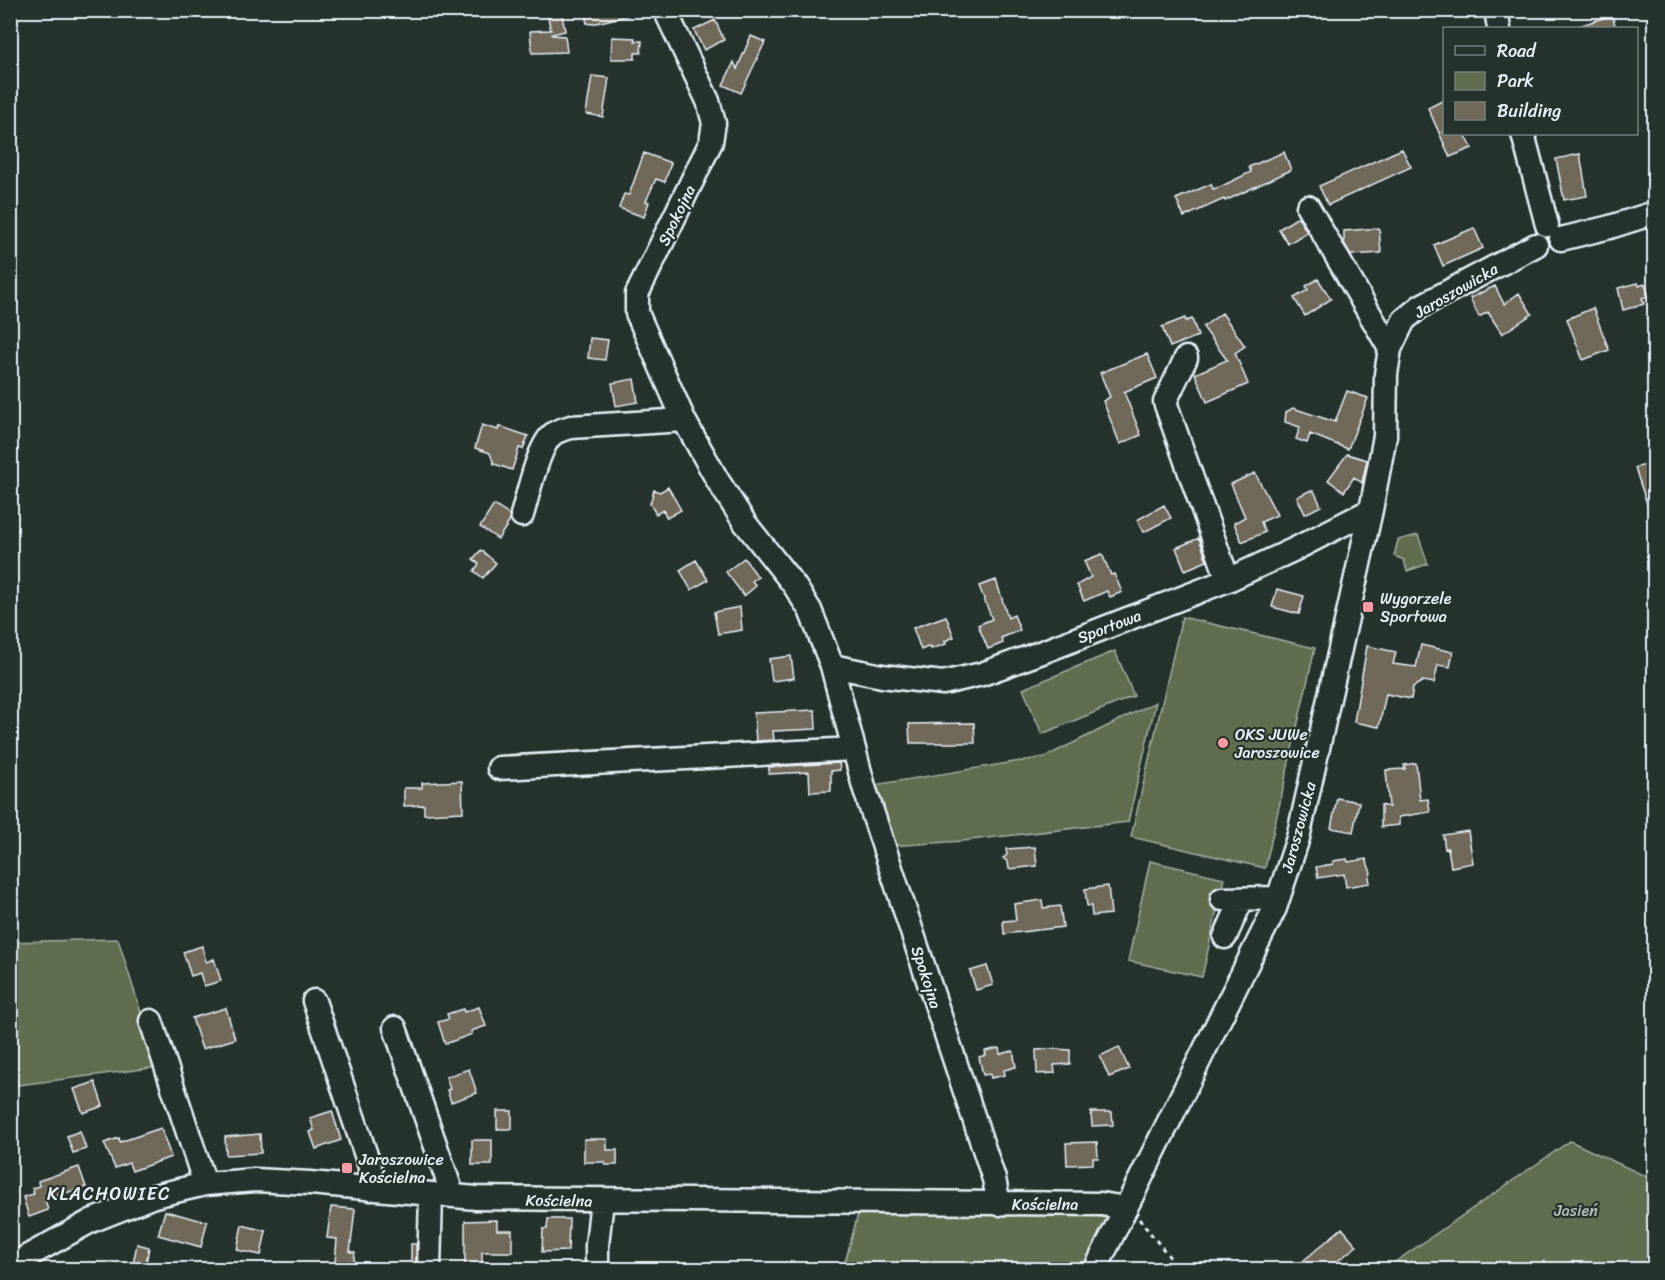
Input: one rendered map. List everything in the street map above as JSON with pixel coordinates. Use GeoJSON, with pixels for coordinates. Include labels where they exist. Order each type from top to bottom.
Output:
{"type":"FeatureCollection","features":[{"type":"Feature","properties":{"kind":"street"},"geometry":{"type":"LineString","coordinates":[[1496,10],[1499,27]]}},
{"type":"Feature","properties":{"kind":"street","name":"Spokojna"},"geometry":{"type":"LineString","coordinates":[[669,12],[708,101],[714,123],[711,142],[637,294],[637,313],[684,420],[745,523],[794,585],[810,610],[832,666],[864,787],[994,1179],[999,1204]]}},
{"type":"Feature","properties":{"kind":"street"},"geometry":{"type":"LineString","coordinates":[[1523,135],[1554,232],[1610,228],[1654,213]]}},
{"type":"Feature","properties":{"kind":"street"},"geometry":{"type":"LineString","coordinates":[[1308,207],[1390,348]]}},
{"type":"Feature","properties":{"kind":"street","name":"Jaroszowicka"},"geometry":{"type":"LineString","coordinates":[[1095,1269],[1278,898],[1298,838],[1371,510],[1385,436],[1386,374],[1390,348],[1404,321],[1421,306],[1536,245],[1535,232],[1541,226],[1554,232]]}},
{"type":"Feature","properties":{"kind":"street"},"geometry":{"type":"LineString","coordinates":[[1186,358],[1165,402],[1228,580]]}},
{"type":"Feature","properties":{"kind":"street"},"geometry":{"type":"LineString","coordinates":[[522,515],[536,466],[548,440],[555,432],[571,427],[684,420]]}},
{"type":"Feature","properties":{"kind":"street","name":"Sportowa"},"geometry":{"type":"LineString","coordinates":[[832,666],[882,676],[942,683],[1002,667],[1228,580],[1371,510]]}},
{"type":"Feature","properties":{"kind":"street"},"geometry":{"type":"LineString","coordinates":[[499,768],[854,749]]}},
{"type":"Feature","properties":{"kind":"street"},"geometry":{"type":"LineString","coordinates":[[1225,937],[1232,899],[1278,898]]}},
{"type":"Feature","properties":{"kind":"street"},"geometry":{"type":"LineString","coordinates":[[314,1001],[370,1167],[370,1189]]}},
{"type":"Feature","properties":{"kind":"street"},"geometry":{"type":"LineString","coordinates":[[151,1021],[205,1184]]}},
{"type":"Feature","properties":{"kind":"street"},"geometry":{"type":"LineString","coordinates":[[396,1028],[453,1196]]}},
{"type":"Feature","properties":{"kind":"street","name":"Kościelna"},"geometry":{"type":"LineString","coordinates":[[10,1266],[91,1221],[154,1196],[205,1184],[255,1180],[453,1196],[602,1200],[1101,1204],[1126,1208]]}},
{"type":"Feature","properties":{"kind":"street"},"geometry":{"type":"LineString","coordinates":[[429,1269],[430,1195]]}},
{"type":"Feature","properties":{"kind":"street"},"geometry":{"type":"LineString","coordinates":[[597,1269],[602,1200]]}},
{"type":"Feature","properties":{"kind":"path"},"geometry":{"type":"LineString","coordinates":[[1126,1208],[1141,1220],[1180,1269]]}},
{"type":"Feature","properties":{"kind":"path"},"geometry":{"type":"LineString","coordinates":[[1637,1269],[1654,1259]]}},
{"type":"Feature","properties":{"kind":"green space"},"geometry":{"type":"Polygon","coordinates":[[[1418,535],[1428,564],[1407,571],[1404,560],[1394,556],[1398,540],[1418,535]]]}},
{"type":"Feature","properties":{"kind":"green space","name":"OKS JUWe Jaroszowice"},"geometry":{"type":"Polygon","coordinates":[[[1182,617],[1315,648],[1265,868],[1131,837],[1182,617]]]}},
{"type":"Feature","properties":{"kind":"green space"},"geometry":{"type":"Polygon","coordinates":[[[1115,651],[1134,696],[1042,734],[1023,689],[1115,651]]]}},
{"type":"Feature","properties":{"kind":"green space"},"geometry":{"type":"Polygon","coordinates":[[[1156,702],[1128,822],[962,841],[891,846],[874,785],[1045,757],[1156,702]]]}},
{"type":"Feature","properties":{"kind":"green space"},"geometry":{"type":"Polygon","coordinates":[[[1150,861],[1224,878],[1202,977],[1128,961],[1150,861]]]}},
{"type":"Feature","properties":{"kind":"green space"},"geometry":{"type":"Polygon","coordinates":[[[118,939],[158,1067],[11,1086],[10,942],[118,939]]]}},
{"type":"Feature","properties":{"kind":"green space","name":"Jasień"},"geometry":{"type":"Polygon","coordinates":[[[1570,1141],[1649,1178],[1654,1177],[1654,1269],[1385,1269],[1570,1141]]]}},
{"type":"Feature","properties":{"kind":"green space"},"geometry":{"type":"Polygon","coordinates":[[[1102,1209],[1113,1218],[1086,1269],[843,1270],[858,1214],[1102,1209]]]}},
{"type":"Feature","properties":{"kind":"building"},"geometry":{"type":"Polygon","coordinates":[[[546,10],[561,10],[565,31],[552,35],[565,36],[567,52],[532,53],[530,31],[551,30],[546,10]]]}},
{"type":"Feature","properties":{"kind":"building"},"geometry":{"type":"Polygon","coordinates":[[[584,10],[629,10],[630,15],[592,24],[587,23],[584,10]]]}},
{"type":"Feature","properties":{"kind":"building"},"geometry":{"type":"Polygon","coordinates":[[[1612,15],[1616,27],[1579,27],[1612,15]]]}},
{"type":"Feature","properties":{"kind":"building"},"geometry":{"type":"Polygon","coordinates":[[[715,20],[724,40],[704,50],[694,30],[715,20]]]}},
{"type":"Feature","properties":{"kind":"building"},"geometry":{"type":"Polygon","coordinates":[[[751,36],[765,42],[741,93],[723,85],[734,62],[737,69],[751,36]]]}},
{"type":"Feature","properties":{"kind":"building"},"geometry":{"type":"Polygon","coordinates":[[[612,37],[635,38],[635,41],[642,41],[641,53],[635,53],[635,59],[611,59],[612,37]]]}},
{"type":"Feature","properties":{"kind":"building"},"geometry":{"type":"Polygon","coordinates":[[[592,76],[609,78],[603,117],[586,114],[592,76]]]}},
{"type":"Feature","properties":{"kind":"building"},"geometry":{"type":"Polygon","coordinates":[[[1443,100],[1443,135],[1466,135],[1472,148],[1450,157],[1428,108],[1443,100]]]}},
{"type":"Feature","properties":{"kind":"building"},"geometry":{"type":"Polygon","coordinates":[[[1402,149],[1411,167],[1328,205],[1319,186],[1402,149]]]}},
{"type":"Feature","properties":{"kind":"building"},"geometry":{"type":"Polygon","coordinates":[[[1284,152],[1291,170],[1225,201],[1224,199],[1184,217],[1176,199],[1211,184],[1213,189],[1220,187],[1251,172],[1249,167],[1284,152]]]}},
{"type":"Feature","properties":{"kind":"building"},"geometry":{"type":"Polygon","coordinates":[[[644,153],[671,163],[665,182],[656,179],[646,201],[649,202],[644,217],[619,208],[624,194],[629,195],[644,153]]]}},
{"type":"Feature","properties":{"kind":"building"},"geometry":{"type":"Polygon","coordinates":[[[1580,154],[1587,196],[1564,200],[1556,159],[1580,154]]]}},
{"type":"Feature","properties":{"kind":"building"},"geometry":{"type":"Polygon","coordinates":[[[1298,217],[1307,232],[1288,244],[1279,229],[1298,217]]]}},
{"type":"Feature","properties":{"kind":"building"},"geometry":{"type":"Polygon","coordinates":[[[1379,228],[1381,253],[1351,255],[1344,243],[1344,231],[1379,228]]]}},
{"type":"Feature","properties":{"kind":"building"},"geometry":{"type":"Polygon","coordinates":[[[1474,228],[1483,248],[1443,266],[1434,245],[1474,228]]]}},
{"type":"Feature","properties":{"kind":"building"},"geometry":{"type":"Polygon","coordinates":[[[1318,279],[1331,299],[1305,316],[1294,298],[1308,290],[1306,286],[1318,279]]]}},
{"type":"Feature","properties":{"kind":"building"},"geometry":{"type":"Polygon","coordinates":[[[1638,283],[1639,286],[1645,284],[1649,296],[1642,298],[1644,304],[1623,310],[1618,288],[1638,283]]]}},
{"type":"Feature","properties":{"kind":"building"},"geometry":{"type":"Polygon","coordinates":[[[1495,286],[1504,304],[1519,293],[1532,314],[1502,334],[1488,312],[1479,317],[1470,298],[1495,286]]]}},
{"type":"Feature","properties":{"kind":"building"},"geometry":{"type":"Polygon","coordinates":[[[1593,308],[1609,350],[1583,360],[1567,319],[1593,308]]]}},
{"type":"Feature","properties":{"kind":"building"},"geometry":{"type":"Polygon","coordinates":[[[1222,313],[1245,346],[1235,353],[1248,384],[1207,402],[1195,374],[1227,360],[1203,327],[1222,313]]]}},
{"type":"Feature","properties":{"kind":"building"},"geometry":{"type":"Polygon","coordinates":[[[1185,318],[1186,321],[1192,319],[1198,336],[1170,347],[1162,327],[1185,318]]]}},
{"type":"Feature","properties":{"kind":"building"},"geometry":{"type":"Polygon","coordinates":[[[590,338],[608,340],[605,360],[588,358],[590,338]]]}},
{"type":"Feature","properties":{"kind":"building"},"geometry":{"type":"Polygon","coordinates":[[[1147,354],[1157,378],[1124,392],[1141,435],[1120,444],[1103,401],[1110,397],[1100,373],[1147,354]]]}},
{"type":"Feature","properties":{"kind":"building"},"geometry":{"type":"Polygon","coordinates":[[[634,379],[638,402],[616,406],[612,383],[634,379]]]}},
{"type":"Feature","properties":{"kind":"building"},"geometry":{"type":"Polygon","coordinates":[[[1347,391],[1368,398],[1348,449],[1310,434],[1307,443],[1296,439],[1300,427],[1285,422],[1286,412],[1293,408],[1335,422],[1347,391]]]}},
{"type":"Feature","properties":{"kind":"building"},"geometry":{"type":"Polygon","coordinates":[[[482,425],[498,430],[499,426],[528,436],[523,449],[519,448],[512,470],[494,464],[490,453],[475,448],[482,425]]]}},
{"type":"Feature","properties":{"kind":"building"},"geometry":{"type":"Polygon","coordinates":[[[1347,454],[1367,460],[1362,483],[1354,477],[1344,492],[1328,480],[1347,454]]]}},
{"type":"Feature","properties":{"kind":"building"},"geometry":{"type":"Polygon","coordinates":[[[1654,462],[1654,518],[1652,519],[1635,468],[1654,462]]]}},
{"type":"Feature","properties":{"kind":"building"},"geometry":{"type":"Polygon","coordinates":[[[1255,473],[1277,515],[1261,522],[1265,532],[1242,542],[1234,523],[1245,517],[1231,484],[1255,473]]]}},
{"type":"Feature","properties":{"kind":"building"},"geometry":{"type":"Polygon","coordinates":[[[668,487],[681,510],[667,518],[663,510],[656,514],[650,504],[654,490],[660,492],[668,487]]]}},
{"type":"Feature","properties":{"kind":"building"},"geometry":{"type":"Polygon","coordinates":[[[1314,491],[1321,506],[1305,514],[1297,497],[1314,491]]]}},
{"type":"Feature","properties":{"kind":"building"},"geometry":{"type":"Polygon","coordinates":[[[494,505],[509,515],[510,521],[498,539],[480,527],[494,505]]]}},
{"type":"Feature","properties":{"kind":"building"},"geometry":{"type":"Polygon","coordinates":[[[1164,505],[1171,518],[1144,532],[1137,520],[1164,505]]]}},
{"type":"Feature","properties":{"kind":"building"},"geometry":{"type":"Polygon","coordinates":[[[1199,538],[1207,561],[1185,570],[1176,548],[1199,538]]]}},
{"type":"Feature","properties":{"kind":"building"},"geometry":{"type":"Polygon","coordinates":[[[481,550],[496,563],[483,578],[474,571],[479,564],[473,559],[481,550]]]}},
{"type":"Feature","properties":{"kind":"building"},"geometry":{"type":"Polygon","coordinates":[[[1102,554],[1111,575],[1114,574],[1122,592],[1110,597],[1107,591],[1084,601],[1077,585],[1091,577],[1084,561],[1102,554]]]}},
{"type":"Feature","properties":{"kind":"building"},"geometry":{"type":"Polygon","coordinates":[[[744,558],[758,577],[752,581],[756,586],[744,596],[726,572],[744,558]]]}},
{"type":"Feature","properties":{"kind":"building"},"geometry":{"type":"Polygon","coordinates":[[[696,560],[708,580],[691,590],[680,570],[696,560]]]}},
{"type":"Feature","properties":{"kind":"building"},"geometry":{"type":"Polygon","coordinates":[[[996,580],[1008,618],[1014,615],[1020,630],[1001,638],[1003,643],[988,649],[978,625],[992,619],[979,586],[996,580]]]}},
{"type":"Feature","properties":{"kind":"building"},"geometry":{"type":"Polygon","coordinates":[[[1277,589],[1304,596],[1299,614],[1272,607],[1277,589]]]}},
{"type":"Feature","properties":{"kind":"building"},"geometry":{"type":"Polygon","coordinates":[[[740,607],[742,630],[718,634],[714,612],[740,607]]]}},
{"type":"Feature","properties":{"kind":"building"},"geometry":{"type":"Polygon","coordinates":[[[946,616],[954,637],[945,641],[946,644],[921,650],[913,628],[946,616]]]}},
{"type":"Feature","properties":{"kind":"building"},"geometry":{"type":"Polygon","coordinates":[[[1421,645],[1453,652],[1450,667],[1438,665],[1434,683],[1423,681],[1413,687],[1411,699],[1386,694],[1379,727],[1354,722],[1367,646],[1396,652],[1393,664],[1416,667],[1421,645]]]}},
{"type":"Feature","properties":{"kind":"building"},"geometry":{"type":"Polygon","coordinates":[[[791,656],[794,678],[772,681],[769,659],[791,656]]]}},
{"type":"Feature","properties":{"kind":"building"},"geometry":{"type":"Polygon","coordinates":[[[815,710],[816,729],[773,731],[774,740],[756,741],[754,713],[815,710]]]}},
{"type":"Feature","properties":{"kind":"building"},"geometry":{"type":"Polygon","coordinates":[[[974,723],[975,743],[910,743],[909,724],[974,723]]]}},
{"type":"Feature","properties":{"kind":"building"},"geometry":{"type":"Polygon","coordinates":[[[839,763],[840,770],[831,771],[831,791],[810,792],[809,772],[769,774],[769,767],[839,763]]]}},
{"type":"Feature","properties":{"kind":"building"},"geometry":{"type":"Polygon","coordinates":[[[1416,763],[1420,800],[1428,799],[1430,812],[1399,817],[1399,825],[1381,827],[1381,805],[1389,807],[1386,770],[1405,769],[1404,765],[1416,763]]]}},
{"type":"Feature","properties":{"kind":"building"},"geometry":{"type":"Polygon","coordinates":[[[462,781],[463,812],[424,814],[424,805],[404,806],[404,788],[422,788],[422,783],[462,781]]]}},
{"type":"Feature","properties":{"kind":"building"},"geometry":{"type":"Polygon","coordinates":[[[1337,798],[1359,802],[1353,832],[1331,828],[1337,798]]]}},
{"type":"Feature","properties":{"kind":"building"},"geometry":{"type":"Polygon","coordinates":[[[1468,831],[1473,863],[1451,867],[1443,835],[1468,831]]]}},
{"type":"Feature","properties":{"kind":"building"},"geometry":{"type":"Polygon","coordinates":[[[1035,847],[1037,866],[1009,869],[1008,862],[1003,858],[1007,855],[1006,849],[1035,847]]]}},
{"type":"Feature","properties":{"kind":"building"},"geometry":{"type":"Polygon","coordinates":[[[1347,859],[1348,862],[1366,859],[1371,873],[1370,883],[1346,887],[1344,874],[1318,878],[1316,867],[1347,859]]]}},
{"type":"Feature","properties":{"kind":"building"},"geometry":{"type":"Polygon","coordinates":[[[1108,886],[1111,914],[1092,916],[1091,906],[1087,906],[1085,889],[1108,886]]]}},
{"type":"Feature","properties":{"kind":"building"},"geometry":{"type":"Polygon","coordinates":[[[1042,900],[1043,908],[1060,906],[1063,927],[1004,934],[1003,921],[1016,920],[1014,904],[1042,900]]]}},
{"type":"Feature","properties":{"kind":"building"},"geometry":{"type":"Polygon","coordinates":[[[202,946],[206,962],[214,959],[221,981],[204,986],[200,973],[191,976],[183,952],[202,946]]]}},
{"type":"Feature","properties":{"kind":"building"},"geometry":{"type":"Polygon","coordinates":[[[987,966],[993,985],[976,990],[970,971],[987,966]]]}},
{"type":"Feature","properties":{"kind":"building"},"geometry":{"type":"Polygon","coordinates":[[[479,1007],[486,1026],[445,1044],[438,1022],[449,1019],[447,1014],[479,1007]]]}},
{"type":"Feature","properties":{"kind":"building"},"geometry":{"type":"Polygon","coordinates":[[[226,1008],[235,1039],[202,1049],[192,1018],[226,1008]]]}},
{"type":"Feature","properties":{"kind":"building"},"geometry":{"type":"Polygon","coordinates":[[[1119,1047],[1129,1069],[1109,1077],[1100,1056],[1119,1047]]]}},
{"type":"Feature","properties":{"kind":"building"},"geometry":{"type":"Polygon","coordinates":[[[999,1048],[1000,1054],[1013,1051],[1016,1067],[1004,1070],[1005,1075],[991,1078],[990,1074],[983,1075],[979,1057],[986,1055],[985,1051],[999,1048]]]}},
{"type":"Feature","properties":{"kind":"building"},"geometry":{"type":"Polygon","coordinates":[[[1036,1050],[1070,1050],[1070,1064],[1054,1065],[1055,1073],[1037,1074],[1036,1050]]]}},
{"type":"Feature","properties":{"kind":"building"},"geometry":{"type":"Polygon","coordinates":[[[469,1069],[477,1093],[451,1102],[446,1077],[469,1069]]]}},
{"type":"Feature","properties":{"kind":"building"},"geometry":{"type":"Polygon","coordinates":[[[95,1082],[103,1106],[83,1113],[74,1089],[95,1082]]]}},
{"type":"Feature","properties":{"kind":"building"},"geometry":{"type":"Polygon","coordinates":[[[332,1111],[341,1140],[316,1149],[310,1132],[314,1130],[310,1118],[332,1111]]]}},
{"type":"Feature","properties":{"kind":"building"},"geometry":{"type":"Polygon","coordinates":[[[497,1111],[512,1111],[512,1129],[497,1129],[497,1111]]]}},
{"type":"Feature","properties":{"kind":"building"},"geometry":{"type":"Polygon","coordinates":[[[1091,1112],[1112,1112],[1113,1125],[1092,1126],[1091,1112]]]}},
{"type":"Feature","properties":{"kind":"building"},"geometry":{"type":"Polygon","coordinates":[[[161,1128],[171,1157],[132,1171],[129,1163],[115,1168],[104,1143],[119,1138],[120,1142],[161,1128]]]}},
{"type":"Feature","properties":{"kind":"building"},"geometry":{"type":"Polygon","coordinates":[[[80,1131],[86,1149],[73,1153],[67,1136],[80,1131]]]}},
{"type":"Feature","properties":{"kind":"building"},"geometry":{"type":"Polygon","coordinates":[[[260,1134],[261,1153],[226,1155],[225,1137],[260,1134]]]}},
{"type":"Feature","properties":{"kind":"building"},"geometry":{"type":"Polygon","coordinates":[[[584,1139],[607,1139],[607,1150],[617,1150],[617,1165],[605,1165],[605,1162],[584,1162],[584,1139]]]}},
{"type":"Feature","properties":{"kind":"building"},"geometry":{"type":"Polygon","coordinates":[[[472,1140],[492,1140],[492,1165],[472,1165],[472,1140]]]}},
{"type":"Feature","properties":{"kind":"building"},"geometry":{"type":"Polygon","coordinates":[[[1097,1142],[1098,1158],[1093,1158],[1093,1164],[1067,1165],[1066,1143],[1097,1142]]]}},
{"type":"Feature","properties":{"kind":"building"},"geometry":{"type":"Polygon","coordinates":[[[79,1167],[86,1187],[45,1199],[48,1210],[29,1217],[23,1197],[34,1194],[32,1188],[39,1186],[38,1181],[79,1167]]]}},
{"type":"Feature","properties":{"kind":"building"},"geometry":{"type":"Polygon","coordinates":[[[331,1207],[355,1209],[350,1252],[355,1252],[353,1265],[335,1263],[337,1239],[327,1238],[331,1207]]]}},
{"type":"Feature","properties":{"kind":"building"},"geometry":{"type":"Polygon","coordinates":[[[165,1211],[207,1222],[201,1247],[158,1235],[165,1211]]]}},
{"type":"Feature","properties":{"kind":"building"},"geometry":{"type":"Polygon","coordinates":[[[548,1219],[569,1219],[568,1251],[542,1252],[543,1229],[547,1229],[548,1219]]]}},
{"type":"Feature","properties":{"kind":"building"},"geometry":{"type":"Polygon","coordinates":[[[497,1220],[497,1230],[512,1230],[512,1252],[482,1252],[482,1269],[465,1269],[465,1221],[497,1220]]]}},
{"type":"Feature","properties":{"kind":"building"},"geometry":{"type":"Polygon","coordinates":[[[242,1225],[266,1231],[261,1255],[237,1250],[242,1225]]]}},
{"type":"Feature","properties":{"kind":"building"},"geometry":{"type":"Polygon","coordinates":[[[1342,1228],[1357,1246],[1327,1269],[1309,1269],[1303,1261],[1342,1228]]]}},
{"type":"Feature","properties":{"kind":"building"},"geometry":{"type":"Polygon","coordinates":[[[137,1244],[149,1247],[145,1269],[132,1269],[137,1244]]]}},
{"type":"Feature","properties":{"kind":"building"},"geometry":{"type":"Polygon","coordinates":[[[411,1244],[416,1244],[416,1266],[411,1266],[411,1244]]]}},
{"type":"Feature","properties":{"kind":"place","name":"Wygorzele Sportowa"},"geometry":{"type":"Point","coordinates":[1368,607]}},
{"type":"Feature","properties":{"kind":"place","name":"OKS JUWe Jaroszowice"},"geometry":{"type":"Point","coordinates":[1223,743]}},
{"type":"Feature","properties":{"kind":"place","name":"Jaroszowice Kościelna"},"geometry":{"type":"Point","coordinates":[347,1168]}},
{"type":"Feature","properties":{"kind":"district","name":"KLACHOWIEC"},"geometry":{"type":"Point","coordinates":[109,1194]}}]}
